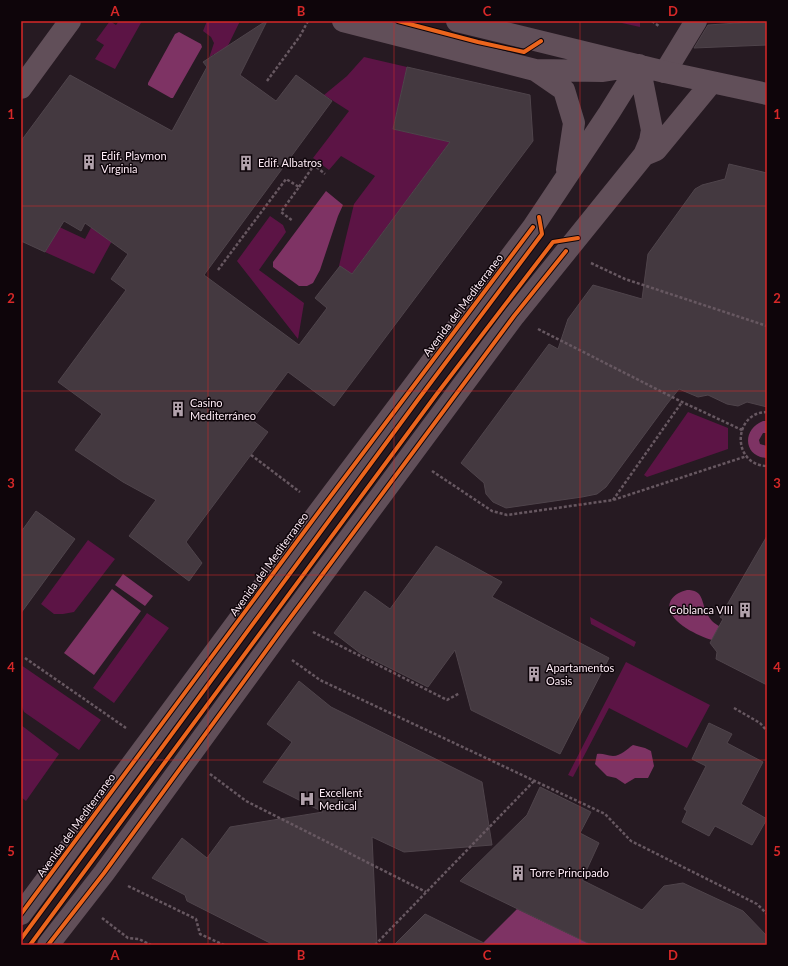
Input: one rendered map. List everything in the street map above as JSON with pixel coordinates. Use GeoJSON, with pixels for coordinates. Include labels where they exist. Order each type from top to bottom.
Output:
{"type":"FeatureCollection","features":[{"type":"Feature","properties":{"kind":"street"},"geometry":{"type":"LineString","coordinates":[[21,88],[70,21]]}},
{"type":"Feature","properties":{"kind":"street"},"geometry":{"type":"LineString","coordinates":[[343,21],[535,70],[603,71],[639,65]]}},
{"type":"Feature","properties":{"kind":"street"},"geometry":{"type":"LineString","coordinates":[[458,21],[665,72],[767,94]]}},
{"type":"Feature","properties":{"kind":"street"},"geometry":{"type":"LineString","coordinates":[[665,72],[696,21]]}},
{"type":"Feature","properties":{"kind":"street"},"geometry":{"type":"LineString","coordinates":[[48,945],[104,873],[270,645],[514,316],[644,155],[650,141],[652,130],[639,65]]}},
{"type":"Feature","properties":{"kind":"street","name":"Avenida del Mediterraneo"},"geometry":{"type":"LineString","coordinates":[[21,914],[321,509],[533,227],[639,65]]}},
{"type":"Feature","properties":{"kind":"street"},"geometry":{"type":"LineString","coordinates":[[535,70],[564,90],[574,123],[565,177]]}},
{"type":"Feature","properties":{"kind":"street"},"geometry":{"type":"LineString","coordinates":[[644,155],[656,150],[712,82]]}},
{"type":"Feature","properties":{"kind":"street"},"geometry":{"type":"LineString","coordinates":[[609,113],[623,106],[637,104],[649,114]]}},
{"type":"Feature","properties":{"kind":"path"},"geometry":{"type":"LineString","coordinates":[[267,81],[300,36],[308,21]]}},
{"type":"Feature","properties":{"kind":"path"},"geometry":{"type":"LineString","coordinates":[[293,221],[281,212],[298,187],[314,165],[325,174]]}},
{"type":"Feature","properties":{"kind":"path"},"geometry":{"type":"LineString","coordinates":[[218,270],[286,179],[298,187]]}},
{"type":"Feature","properties":{"kind":"path"},"geometry":{"type":"LineString","coordinates":[[566,251],[625,279],[767,326]]}},
{"type":"Feature","properties":{"kind":"path"},"geometry":{"type":"LineString","coordinates":[[514,316],[682,402],[742,430]]}},
{"type":"Feature","properties":{"kind":"path"},"geometry":{"type":"LineString","coordinates":[[613,500],[682,402]]}},
{"type":"Feature","properties":{"kind":"path"},"geometry":{"type":"LineString","coordinates":[[767,412],[756,415],[748,420],[740,434],[741,446],[747,456],[752,461],[760,465],[767,466]]}},
{"type":"Feature","properties":{"kind":"path"},"geometry":{"type":"LineString","coordinates":[[251,455],[321,509]]}},
{"type":"Feature","properties":{"kind":"path"},"geometry":{"type":"LineString","coordinates":[[410,457],[492,511],[507,515],[613,500],[747,456]]}},
{"type":"Feature","properties":{"kind":"path"},"geometry":{"type":"LineString","coordinates":[[289,620],[448,700],[460,693]]}},
{"type":"Feature","properties":{"kind":"path"},"geometry":{"type":"LineString","coordinates":[[270,645],[320,680],[605,814],[630,840],[757,904],[767,914]]}},
{"type":"Feature","properties":{"kind":"path"},"geometry":{"type":"LineString","coordinates":[[25,658],[147,744]]}},
{"type":"Feature","properties":{"kind":"path"},"geometry":{"type":"LineString","coordinates":[[734,708],[760,723],[767,731]]}},
{"type":"Feature","properties":{"kind":"path"},"geometry":{"type":"LineString","coordinates":[[188,758],[246,801],[426,892]]}},
{"type":"Feature","properties":{"kind":"path"},"geometry":{"type":"LineString","coordinates":[[375,945],[535,780]]}},
{"type":"Feature","properties":{"kind":"path"},"geometry":{"type":"LineString","coordinates":[[104,873],[196,919],[200,934],[224,945]]}},
{"type":"Feature","properties":{"kind":"path"},"geometry":{"type":"LineString","coordinates":[[81,902],[128,938],[139,939],[151,945]]}},
{"type":"Feature","properties":{"kind":"shaded area"},"geometry":{"type":"Polygon","coordinates":[[[110,21],[116,25],[119,21],[142,21],[115,69],[95,59],[104,45],[96,40],[110,21]]]}},
{"type":"Feature","properties":{"kind":"shaded area"},"geometry":{"type":"Polygon","coordinates":[[[207,21],[240,21],[222,58],[214,54],[209,58],[214,43],[211,37],[203,31],[207,21]]]}},
{"type":"Feature","properties":{"kind":"shaded area"},"geometry":{"type":"Polygon","coordinates":[[[613,21],[640,21],[640,27],[613,21]]]}},
{"type":"Feature","properties":{"kind":"shaded area"},"geometry":{"type":"Polygon","coordinates":[[[179,32],[201,44],[202,47],[173,98],[171,98],[148,85],[148,83],[175,34],[179,32]]]}},
{"type":"Feature","properties":{"kind":"shaded area"},"geometry":{"type":"Polygon","coordinates":[[[364,57],[407,67],[393,129],[450,142],[352,274],[339,266],[354,204],[375,176],[341,156],[329,170],[313,158],[349,111],[324,95],[347,76],[364,57]]]}},
{"type":"Feature","properties":{"kind":"shaded area"},"geometry":{"type":"Polygon","coordinates":[[[134,147],[157,158],[94,274],[45,252],[49,246],[30,237],[40,218],[85,239],[134,147]]]}},
{"type":"Feature","properties":{"kind":"shaded area"},"geometry":{"type":"Polygon","coordinates":[[[326,191],[343,205],[320,270],[313,283],[307,286],[299,286],[273,267],[273,262],[326,191]]]}},
{"type":"Feature","properties":{"kind":"shaded area"},"geometry":{"type":"Polygon","coordinates":[[[270,216],[283,225],[286,232],[259,270],[304,303],[298,339],[237,261],[270,216]]]}},
{"type":"Feature","properties":{"kind":"shaded area"},"geometry":{"type":"Polygon","coordinates":[[[688,412],[728,428],[728,449],[647,477],[644,475],[688,412]]]}},
{"type":"Feature","properties":{"kind":"shaded area"},"geometry":{"type":"Polygon","coordinates":[[[763,421],[767,421],[767,433],[763,433],[759,440],[760,444],[767,446],[767,458],[754,453],[748,442],[751,430],[763,421]]]}},
{"type":"Feature","properties":{"kind":"shaded area"},"geometry":{"type":"Polygon","coordinates":[[[88,540],[115,559],[74,612],[54,614],[41,604],[88,540]]]}},
{"type":"Feature","properties":{"kind":"shaded area"},"geometry":{"type":"Polygon","coordinates":[[[123,574],[153,596],[145,606],[115,585],[123,574]]]}},
{"type":"Feature","properties":{"kind":"shaded area"},"geometry":{"type":"Polygon","coordinates":[[[112,589],[141,611],[94,675],[64,653],[112,589]]]}},
{"type":"Feature","properties":{"kind":"shaded area"},"geometry":{"type":"Polygon","coordinates":[[[687,590],[692,590],[701,596],[704,607],[709,616],[714,623],[721,627],[712,640],[698,635],[682,626],[671,614],[669,607],[671,600],[674,596],[687,590]]]}},
{"type":"Feature","properties":{"kind":"shaded area"},"geometry":{"type":"Polygon","coordinates":[[[147,613],[169,628],[114,703],[93,688],[147,613]]]}},
{"type":"Feature","properties":{"kind":"shaded area"},"geometry":{"type":"Polygon","coordinates":[[[590,617],[636,642],[634,647],[591,624],[590,617]]]}},
{"type":"Feature","properties":{"kind":"shaded area"},"geometry":{"type":"Polygon","coordinates":[[[626,662],[710,705],[687,748],[609,708],[573,777],[568,775],[626,662]]]}},
{"type":"Feature","properties":{"kind":"shaded area"},"geometry":{"type":"Polygon","coordinates":[[[21,665],[101,720],[79,750],[24,712],[21,704],[21,665]]]}},
{"type":"Feature","properties":{"kind":"shaded area"},"geometry":{"type":"Polygon","coordinates":[[[21,725],[59,754],[26,801],[21,797],[21,725]]]}},
{"type":"Feature","properties":{"kind":"shaded area"},"geometry":{"type":"Polygon","coordinates":[[[633,745],[651,751],[654,766],[648,778],[635,778],[625,784],[616,778],[607,776],[595,764],[597,754],[616,756],[633,745]]]}},
{"type":"Feature","properties":{"kind":"shaded area"},"geometry":{"type":"Polygon","coordinates":[[[517,909],[592,945],[488,945],[483,943],[517,909]]]}},
{"type":"Feature","properties":{"kind":"building"},"geometry":{"type":"Polygon","coordinates":[[[266,21],[240,75],[276,101],[296,75],[332,101],[204,275],[299,345],[327,308],[315,298],[340,266],[352,274],[450,142],[393,129],[407,67],[530,95],[533,141],[334,406],[288,372],[252,420],[268,432],[186,542],[202,563],[189,581],[129,536],[156,500],[123,482],[75,450],[102,414],[58,382],[126,290],[111,279],[128,254],[85,223],[81,231],[64,221],[45,252],[21,241],[21,141],[70,75],[172,131],[207,67],[203,62],[266,21]]]}},
{"type":"Feature","properties":{"kind":"building"},"geometry":{"type":"Polygon","coordinates":[[[767,21],[767,45],[694,48],[708,25],[767,21]]]}},
{"type":"Feature","properties":{"kind":"building"},"geometry":{"type":"Polygon","coordinates":[[[729,164],[767,173],[767,407],[747,402],[738,406],[727,404],[708,395],[698,397],[679,389],[606,487],[597,494],[506,508],[493,502],[486,494],[484,483],[461,463],[549,344],[558,349],[568,319],[593,285],[642,299],[648,254],[695,189],[702,185],[725,179],[729,164]]]}},
{"type":"Feature","properties":{"kind":"building"},"geometry":{"type":"Polygon","coordinates":[[[36,511],[75,539],[21,613],[21,532],[36,511]]]}},
{"type":"Feature","properties":{"kind":"building","name":"Coblanca VIII"},"geometry":{"type":"Polygon","coordinates":[[[767,536],[767,685],[716,659],[717,652],[710,643],[723,619],[720,617],[767,536]]]}},
{"type":"Feature","properties":{"kind":"building"},"geometry":{"type":"Polygon","coordinates":[[[436,546],[502,582],[492,597],[609,658],[560,754],[471,710],[455,650],[428,687],[360,653],[334,633],[365,591],[390,609],[436,546]]]}},
{"type":"Feature","properties":{"kind":"building"},"geometry":{"type":"Polygon","coordinates":[[[299,681],[331,707],[482,782],[492,845],[404,852],[372,837],[377,945],[274,945],[187,901],[185,895],[152,878],[182,838],[207,858],[230,827],[323,812],[263,782],[292,742],[267,724],[299,681]]]}},
{"type":"Feature","properties":{"kind":"building"},"geometry":{"type":"Polygon","coordinates":[[[709,723],[732,734],[727,743],[763,762],[741,804],[767,819],[752,845],[715,826],[709,836],[682,822],[687,811],[684,809],[706,766],[692,759],[709,723]]]}},
{"type":"Feature","properties":{"kind":"building","name":"Torre Principado"},"geometry":{"type":"Polygon","coordinates":[[[540,787],[591,812],[580,833],[599,843],[582,880],[642,910],[664,886],[683,883],[743,911],[767,936],[767,945],[592,945],[460,881],[527,815],[540,787]]]}},
{"type":"Feature","properties":{"kind":"building"},"geometry":{"type":"Polygon","coordinates":[[[425,914],[488,945],[394,945],[425,914]]]}},
{"type":"Feature","properties":{"kind":"cycle path"},"geometry":{"type":"LineString","coordinates":[[398,21],[478,42],[524,52],[541,41]]}},
{"type":"Feature","properties":{"kind":"cycle path"},"geometry":{"type":"LineString","coordinates":[[21,939],[417,401],[542,234],[539,217]]}},
{"type":"Feature","properties":{"kind":"cycle path"},"geometry":{"type":"LineString","coordinates":[[21,914],[321,509],[533,227]]}},
{"type":"Feature","properties":{"kind":"cycle path"},"geometry":{"type":"LineString","coordinates":[[30,945],[436,395],[553,242],[578,238]]}},
{"type":"Feature","properties":{"kind":"cycle path"},"geometry":{"type":"LineString","coordinates":[[48,945],[104,873],[279,633],[514,316],[566,251]]}},
{"type":"Feature","properties":{"kind":"place","name":"Edif. Playmon Virginia"},"geometry":{"type":"Point","coordinates":[89,162]}},
{"type":"Feature","properties":{"kind":"place","name":"Edif. Albatros"},"geometry":{"type":"Point","coordinates":[246,163]}},
{"type":"Feature","properties":{"kind":"place","name":"Casino Mediterráneo"},"geometry":{"type":"Point","coordinates":[178,409]}},
{"type":"Feature","properties":{"kind":"place","name":"Coblanca VIII"},"geometry":{"type":"Point","coordinates":[745,610]}},
{"type":"Feature","properties":{"kind":"place","name":"Apartamentos Oasis"},"geometry":{"type":"Point","coordinates":[534,674]}},
{"type":"Feature","properties":{"kind":"place","name":"Excellent Medical"},"geometry":{"type":"Point","coordinates":[307,799]}},
{"type":"Feature","properties":{"kind":"place","name":"Torre Principado"},"geometry":{"type":"Point","coordinates":[518,873]}}]}
